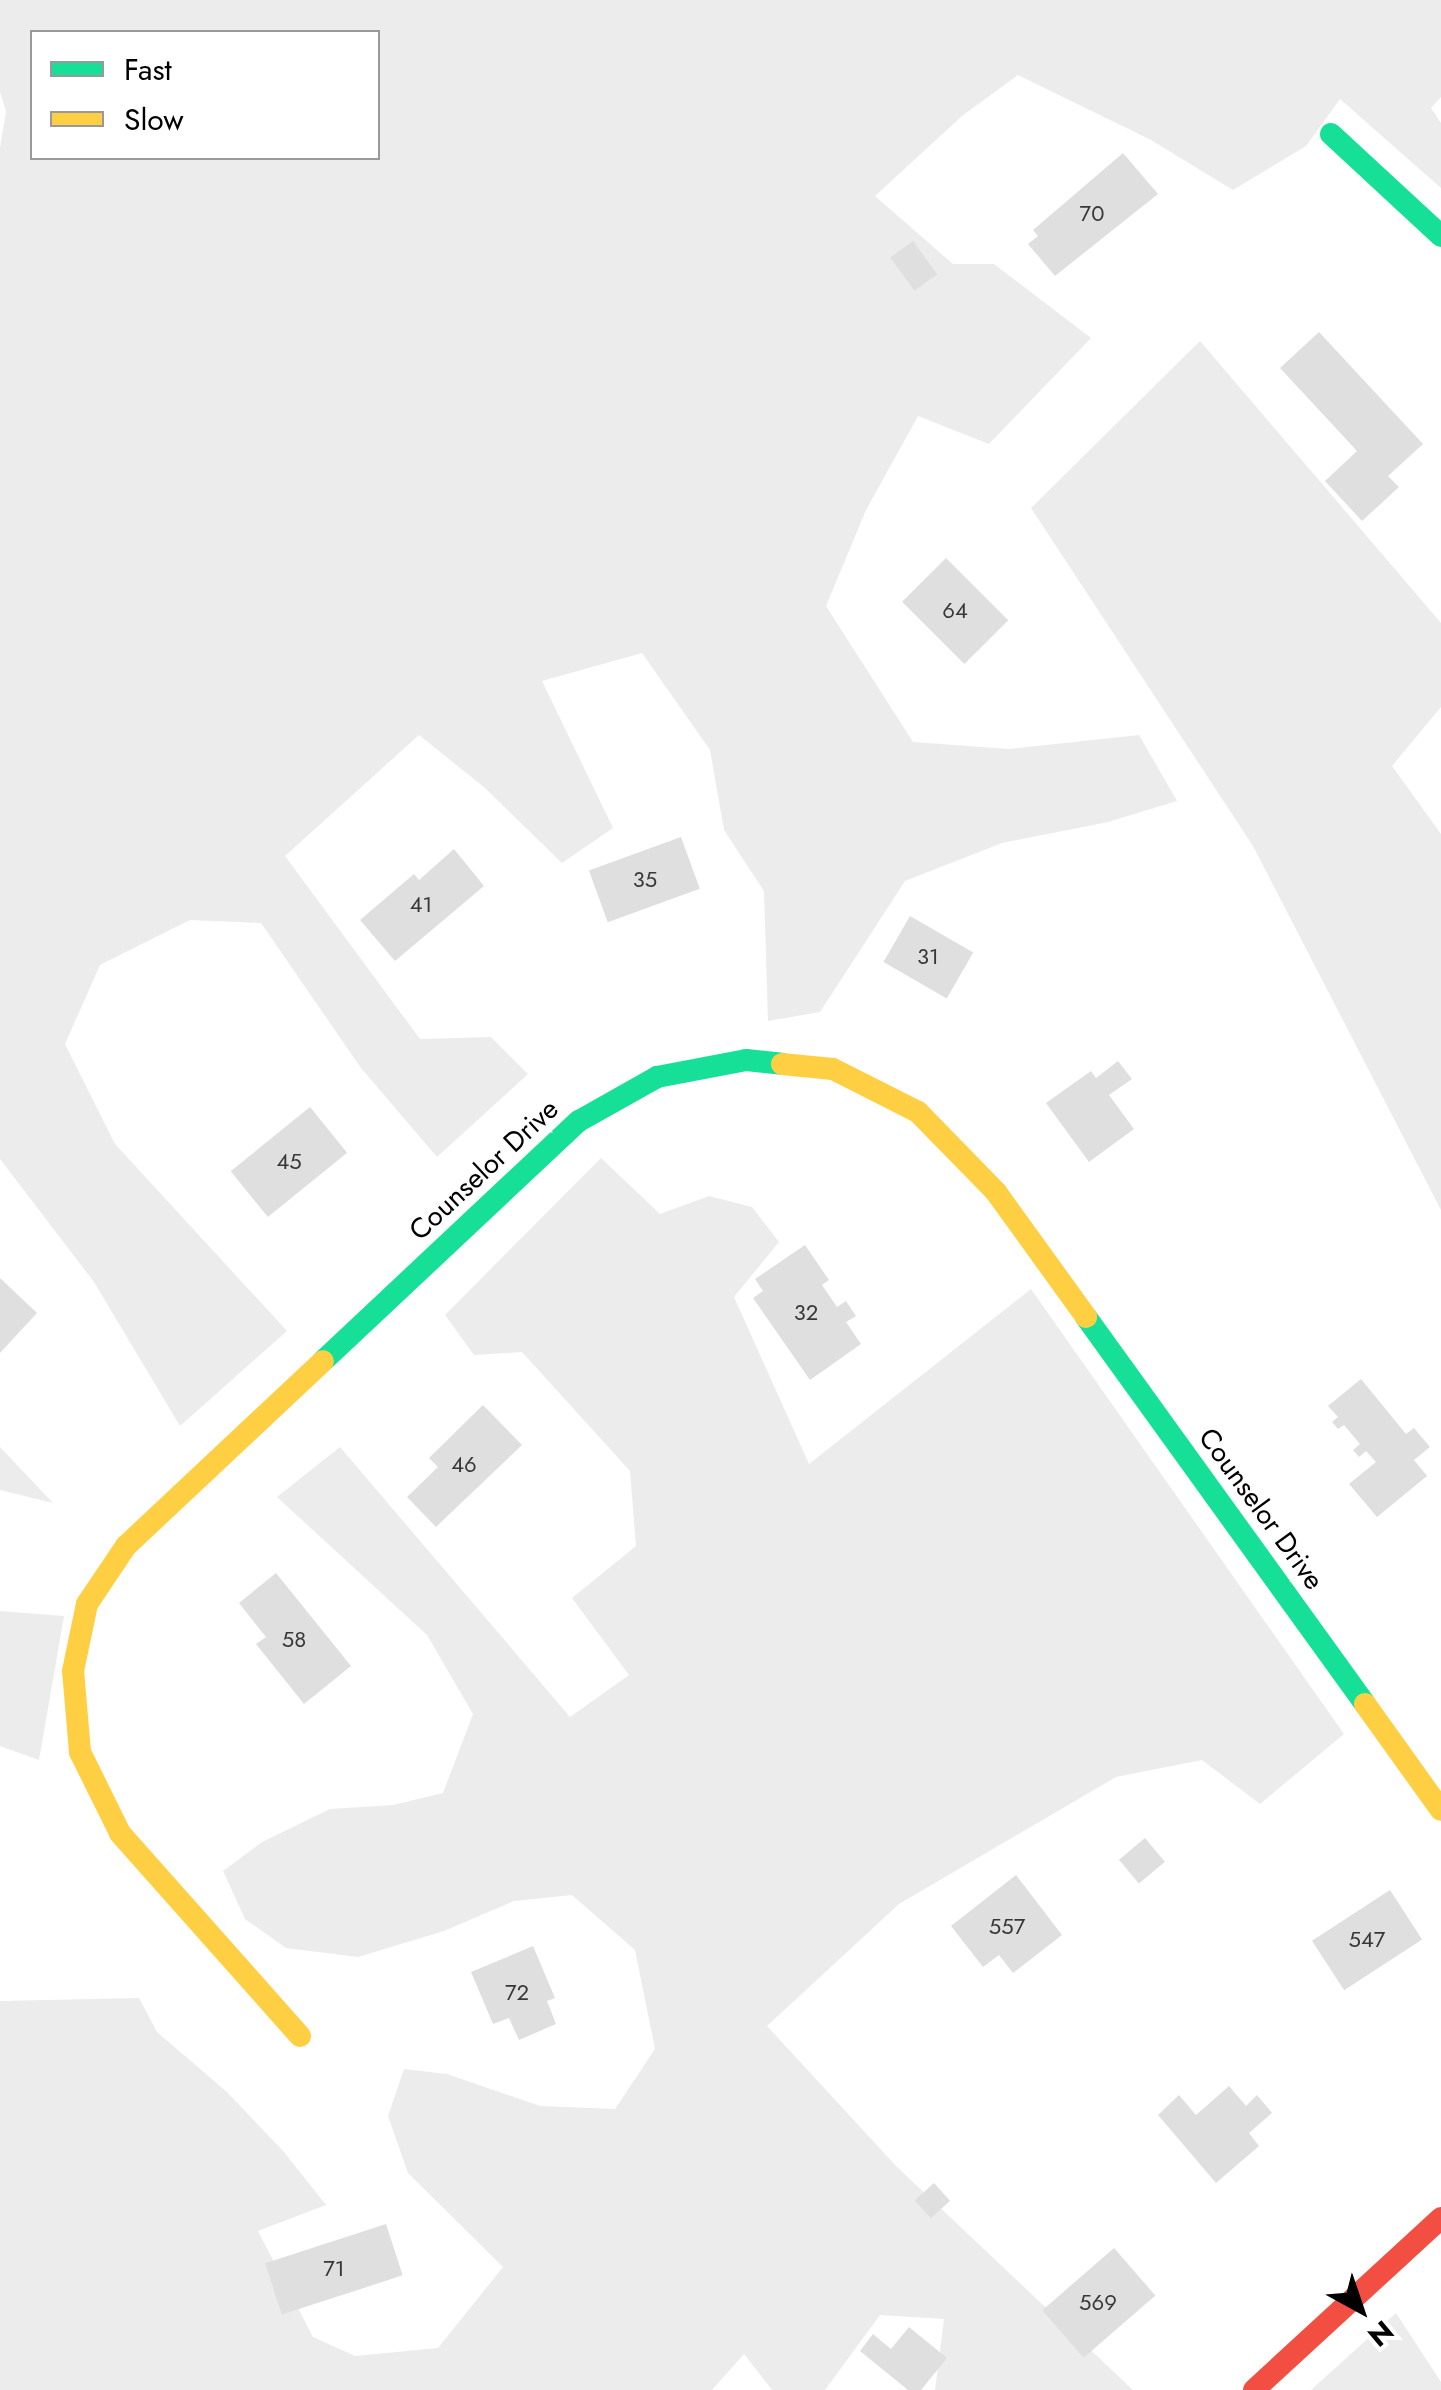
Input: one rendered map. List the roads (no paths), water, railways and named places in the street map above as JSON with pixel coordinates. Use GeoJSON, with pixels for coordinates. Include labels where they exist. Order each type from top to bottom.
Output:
{"type":"FeatureCollection","features":[{"type":"Feature","properties":{"kind":"street"},"geometry":{"type":"LineString","coordinates":[[1331,134],[1441,236]]}},
{"type":"Feature","properties":{"kind":"street","name":"Counselor Drive"},"geometry":{"type":"LineString","coordinates":[[300,2036],[120,1833],[80,1752],[73,1671],[87,1604],[126,1546],[579,1121],[657,1078],[692,1070],[746,1060],[833,1069],[918,1112],[996,1192],[1441,1810]]}},
{"type":"Feature","properties":{"kind":"street"},"geometry":{"type":"LineString","coordinates":[[1254,2390],[1441,2218]]}}]}
